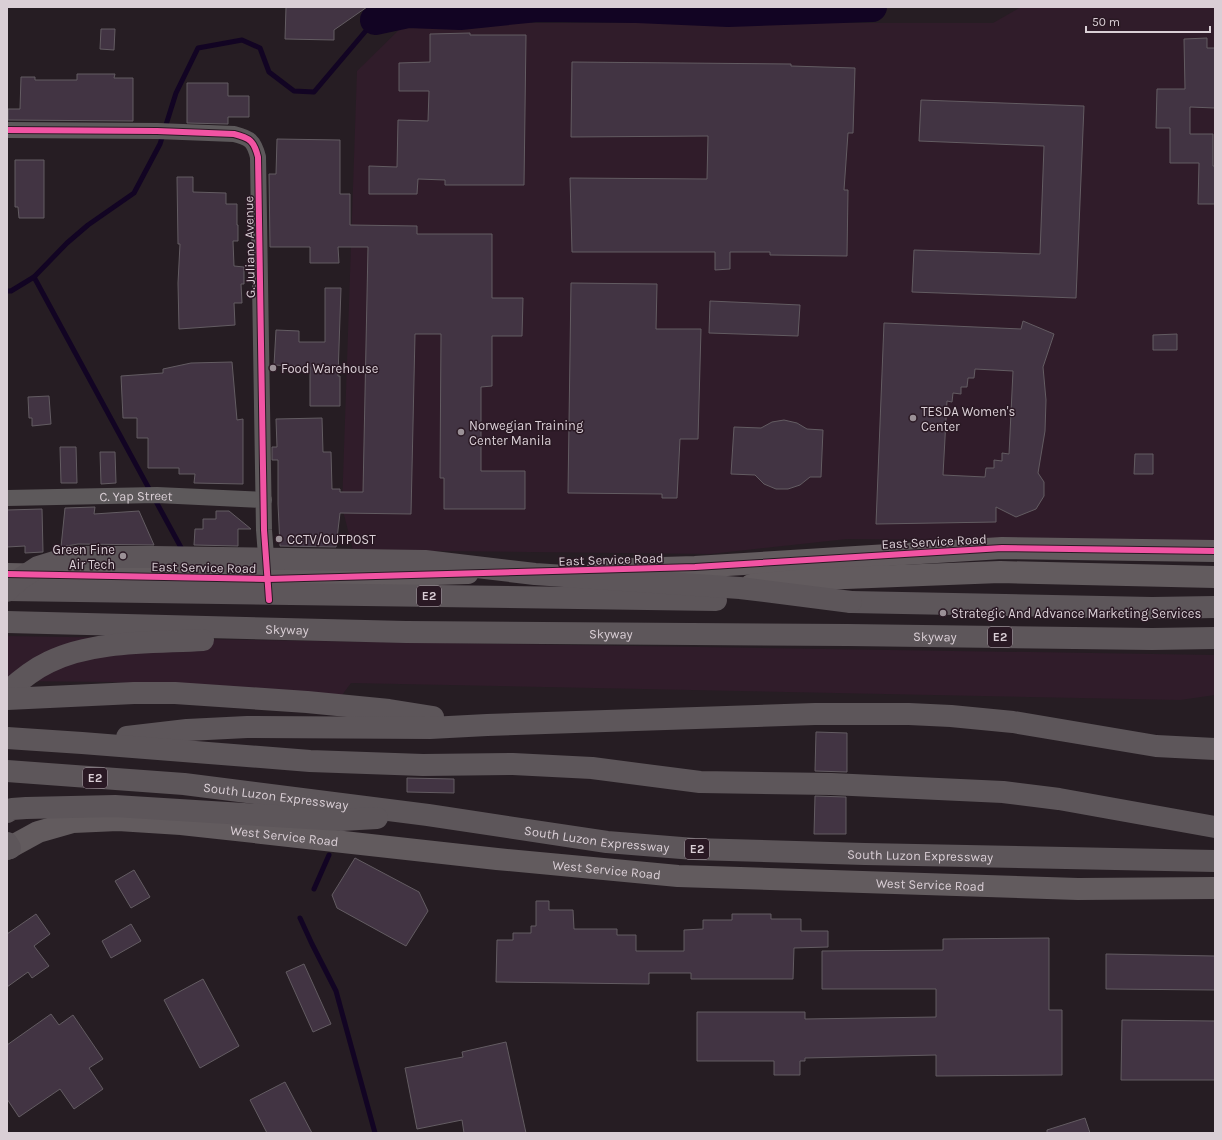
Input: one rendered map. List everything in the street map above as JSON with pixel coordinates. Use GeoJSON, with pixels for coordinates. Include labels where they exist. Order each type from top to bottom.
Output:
{"type":"FeatureCollection","features":[{"type":"Feature","properties":{"kind":"highway"},"geometry":{"type":"LineString","coordinates":[[7,591],[20,579],[38,567],[64,558],[78,556],[425,562],[535,574],[740,588],[851,602]]}},
{"type":"Feature","properties":{"kind":"highway","name":"E2"},"geometry":{"type":"LineString","coordinates":[[7,591],[851,602],[1152,608],[1215,607]]}},
{"type":"Feature","properties":{"kind":"highway","name":"Skyway"},"geometry":{"type":"LineString","coordinates":[[7,622],[406,632],[848,634],[1152,639],[1215,638]]}},
{"type":"Feature","properties":{"kind":"highway"},"geometry":{"type":"LineString","coordinates":[[7,692],[31,673],[49,662],[70,654],[92,649],[129,644],[406,632]]}},
{"type":"Feature","properties":{"kind":"highway"},"geometry":{"type":"LineString","coordinates":[[7,699],[127,693],[175,693],[307,702],[388,710],[487,725]]}},
{"type":"Feature","properties":{"kind":"highway"},"geometry":{"type":"LineString","coordinates":[[82,743],[187,730],[247,726],[430,728],[815,714],[921,714],[1013,722],[1156,746],[1215,749]]}},
{"type":"Feature","properties":{"kind":"highway"},"geometry":{"type":"LineString","coordinates":[[7,738],[310,761],[423,765],[513,764],[592,768],[700,782],[831,784],[1003,792],[1060,799],[1215,827]]}},
{"type":"Feature","properties":{"kind":"highway","name":"South Luzon Expressway"},"geometry":{"type":"LineString","coordinates":[[7,772],[184,784],[409,813],[607,842],[694,849],[1215,862]]}},
{"type":"Feature","properties":{"kind":"highway"},"geometry":{"type":"LineString","coordinates":[[7,812],[26,808],[115,806],[341,820],[374,818],[409,813]]}},
{"type":"Feature","properties":{"kind":"main road","name":"East Service Road"},"geometry":{"type":"LineString","coordinates":[[820,569],[1002,548],[1215,550]]}},
{"type":"Feature","properties":{"kind":"main road","name":"East Service Road"},"geometry":{"type":"LineString","coordinates":[[7,598],[268,590],[695,567],[1215,577]]}},
{"type":"Feature","properties":{"kind":"main road","name":"East Service Road"},"geometry":{"type":"LineString","coordinates":[[7,574],[268,590]]}},
{"type":"Feature","properties":{"kind":"main road","name":"West Service Road"},"geometry":{"type":"LineString","coordinates":[[8,847],[38,832],[73,822],[118,820],[181,824],[497,859],[678,876],[1078,889],[1215,888]]}},
{"type":"Feature","properties":{"kind":"street","name":"G. Juliano Avenue"},"geometry":{"type":"LineString","coordinates":[[7,130],[157,131],[234,134],[245,137],[256,146],[258,157],[264,500],[268,590]]}},
{"type":"Feature","properties":{"kind":"street","name":"C. Yap Street"},"geometry":{"type":"LineString","coordinates":[[7,498],[157,495],[264,500]]}},
{"type":"Feature","properties":{"kind":"shaded area"},"geometry":{"type":"Polygon","coordinates":[[[1021,7],[1215,7],[1215,542],[847,539],[710,554],[353,550],[342,507],[357,71],[406,23],[993,23],[1021,7]]]}},
{"type":"Feature","properties":{"kind":"shaded area"},"geometry":{"type":"Polygon","coordinates":[[[7,636],[1215,655],[1215,695],[1180,700],[351,683],[342,695],[111,682],[7,681],[7,636]]]}},
{"type":"Feature","properties":{"kind":"building"},"geometry":{"type":"Polygon","coordinates":[[[286,7],[367,7],[334,30],[334,40],[285,39],[286,7]]]}},
{"type":"Feature","properties":{"kind":"building"},"geometry":{"type":"Polygon","coordinates":[[[101,29],[115,29],[114,50],[100,49],[101,29]]]}},
{"type":"Feature","properties":{"kind":"building"},"geometry":{"type":"Polygon","coordinates":[[[470,33],[470,35],[526,35],[524,185],[445,185],[445,180],[418,179],[417,194],[369,194],[369,166],[397,167],[398,120],[428,121],[429,91],[399,91],[399,63],[430,62],[430,34],[470,33]]]}},
{"type":"Feature","properties":{"kind":"building"},"geometry":{"type":"Polygon","coordinates":[[[1207,38],[1207,48],[1215,48],[1215,108],[1190,107],[1190,134],[1213,134],[1215,204],[1198,204],[1199,163],[1170,163],[1170,128],[1156,128],[1157,89],[1185,89],[1184,39],[1207,38]]]}},
{"type":"Feature","properties":{"kind":"building"},"geometry":{"type":"Polygon","coordinates":[[[572,62],[791,64],[791,66],[855,68],[853,133],[848,133],[844,190],[848,190],[847,256],[770,255],[770,252],[730,252],[730,269],[715,270],[715,252],[572,252],[570,178],[707,179],[708,136],[571,137],[572,62]]]}},
{"type":"Feature","properties":{"kind":"building"},"geometry":{"type":"Polygon","coordinates":[[[77,74],[115,74],[114,78],[133,78],[133,121],[8,120],[8,109],[20,109],[21,77],[35,77],[35,80],[77,80],[77,74]]]}},
{"type":"Feature","properties":{"kind":"building"},"geometry":{"type":"Polygon","coordinates":[[[187,83],[228,83],[228,96],[249,96],[249,117],[228,117],[228,124],[187,123],[187,83]]]}},
{"type":"Feature","properties":{"kind":"building"},"geometry":{"type":"Polygon","coordinates":[[[921,100],[1084,106],[1076,298],[912,292],[914,250],[1040,254],[1044,146],[919,141],[921,100]]]}},
{"type":"Feature","properties":{"kind":"building"},"geometry":{"type":"Polygon","coordinates":[[[277,139],[340,140],[340,194],[350,194],[350,225],[417,226],[417,234],[492,234],[492,298],[523,298],[522,336],[492,336],[492,386],[481,387],[481,471],[525,471],[525,509],[444,509],[444,478],[440,478],[441,334],[415,334],[411,514],[340,513],[336,547],[280,546],[278,460],[272,460],[272,447],[277,447],[276,419],[322,418],[323,452],[331,452],[332,489],[340,489],[340,492],[363,492],[368,247],[338,247],[339,263],[310,263],[310,247],[270,247],[269,174],[276,174],[277,139]]]}},
{"type":"Feature","properties":{"kind":"building"},"geometry":{"type":"Polygon","coordinates":[[[15,160],[44,160],[44,218],[19,218],[18,207],[15,207],[15,160]]]}},
{"type":"Feature","properties":{"kind":"building"},"geometry":{"type":"Polygon","coordinates":[[[177,177],[193,177],[193,192],[226,193],[226,204],[237,204],[238,241],[233,241],[234,266],[244,267],[244,284],[241,284],[242,303],[234,303],[235,325],[179,329],[178,283],[180,244],[178,244],[177,177]]]}},
{"type":"Feature","properties":{"kind":"building"},"geometry":{"type":"Polygon","coordinates":[[[571,283],[657,284],[656,329],[701,329],[698,439],[680,439],[677,498],[662,498],[662,494],[568,493],[571,283]]]}},
{"type":"Feature","properties":{"kind":"building"},"geometry":{"type":"Polygon","coordinates":[[[325,288],[341,288],[338,376],[340,376],[340,406],[310,406],[310,367],[274,365],[276,330],[299,331],[299,342],[325,342],[325,288]]]}},
{"type":"Feature","properties":{"kind":"building"},"geometry":{"type":"Polygon","coordinates":[[[710,301],[800,305],[798,336],[709,333],[710,301]]]}},
{"type":"Feature","properties":{"kind":"building","name":"TESDA Women's Center"},"geometry":{"type":"Polygon","coordinates":[[[1023,321],[1054,334],[1043,367],[1046,400],[1045,431],[1038,473],[1044,482],[1044,496],[1036,509],[1016,517],[996,507],[996,522],[876,524],[884,323],[1021,329],[1023,321]],[[975,369],[974,378],[968,378],[967,387],[961,387],[961,394],[953,393],[952,402],[947,401],[943,475],[985,477],[986,468],[994,468],[994,460],[1002,461],[1002,453],[1009,454],[1013,371],[975,369]]]}},
{"type":"Feature","properties":{"kind":"building"},"geometry":{"type":"Polygon","coordinates":[[[1177,334],[1177,350],[1153,350],[1153,335],[1177,334]]]}},
{"type":"Feature","properties":{"kind":"building"},"geometry":{"type":"Polygon","coordinates":[[[232,362],[237,420],[243,419],[243,484],[194,483],[195,474],[179,474],[179,468],[148,468],[148,438],[137,438],[137,418],[123,418],[121,376],[163,373],[163,369],[191,363],[232,362]]]}},
{"type":"Feature","properties":{"kind":"building"},"geometry":{"type":"Polygon","coordinates":[[[49,396],[51,424],[32,426],[32,418],[29,418],[28,397],[49,396]]]}},
{"type":"Feature","properties":{"kind":"building"},"geometry":{"type":"Polygon","coordinates":[[[784,420],[797,423],[807,429],[823,430],[821,477],[810,477],[800,485],[788,489],[776,489],[764,484],[755,475],[731,474],[734,427],[761,428],[772,422],[784,420]]]}},
{"type":"Feature","properties":{"kind":"building"},"geometry":{"type":"Polygon","coordinates":[[[60,447],[76,447],[77,483],[61,483],[60,447]]]}},
{"type":"Feature","properties":{"kind":"building"},"geometry":{"type":"Polygon","coordinates":[[[100,452],[115,452],[116,483],[101,484],[100,452]]]}},
{"type":"Feature","properties":{"kind":"building"},"geometry":{"type":"Polygon","coordinates":[[[1135,454],[1153,454],[1153,474],[1134,474],[1135,454]]]}},
{"type":"Feature","properties":{"kind":"building"},"geometry":{"type":"Polygon","coordinates":[[[95,507],[94,514],[139,511],[154,545],[78,544],[61,547],[65,508],[95,507]]]}},
{"type":"Feature","properties":{"kind":"building"},"geometry":{"type":"Polygon","coordinates":[[[42,509],[43,552],[25,553],[25,546],[7,547],[7,510],[42,509]]]}},
{"type":"Feature","properties":{"kind":"building"},"geometry":{"type":"Polygon","coordinates":[[[216,511],[229,511],[251,529],[238,529],[238,546],[194,545],[195,529],[203,529],[203,519],[216,519],[216,511]]]}},
{"type":"Feature","properties":{"kind":"building"},"geometry":{"type":"Polygon","coordinates":[[[816,732],[847,733],[847,772],[815,771],[816,732]]]}},
{"type":"Feature","properties":{"kind":"building"},"geometry":{"type":"Polygon","coordinates":[[[407,778],[454,779],[454,793],[407,792],[407,778]]]}},
{"type":"Feature","properties":{"kind":"building"},"geometry":{"type":"Polygon","coordinates":[[[815,796],[846,797],[846,834],[814,834],[815,796]]]}},
{"type":"Feature","properties":{"kind":"building"},"geometry":{"type":"Polygon","coordinates":[[[355,858],[419,892],[428,911],[406,946],[337,908],[332,895],[355,858]]]}},
{"type":"Feature","properties":{"kind":"building"},"geometry":{"type":"Polygon","coordinates":[[[134,870],[150,897],[131,908],[115,881],[134,870]]]}},
{"type":"Feature","properties":{"kind":"building"},"geometry":{"type":"Polygon","coordinates":[[[536,901],[549,901],[549,910],[573,910],[574,929],[617,929],[617,935],[636,935],[636,951],[684,951],[684,930],[703,929],[703,920],[732,920],[732,914],[771,914],[771,919],[801,919],[801,931],[828,931],[828,947],[794,948],[793,979],[691,979],[691,973],[649,973],[649,984],[496,982],[497,940],[513,940],[513,933],[531,933],[531,926],[536,926],[536,901]]]}},
{"type":"Feature","properties":{"kind":"building"},"geometry":{"type":"Polygon","coordinates":[[[36,914],[50,934],[34,946],[49,966],[32,978],[28,972],[7,987],[7,934],[36,914]]]}},
{"type":"Feature","properties":{"kind":"building"},"geometry":{"type":"Polygon","coordinates":[[[131,924],[141,941],[111,958],[102,941],[131,924]]]}},
{"type":"Feature","properties":{"kind":"building"},"geometry":{"type":"Polygon","coordinates":[[[1049,938],[1049,1010],[1062,1010],[1062,1075],[936,1076],[936,1055],[805,1058],[805,1061],[800,1061],[800,1075],[774,1075],[774,1061],[697,1061],[697,1012],[805,1012],[805,1019],[936,1017],[936,989],[822,989],[822,951],[943,950],[943,939],[1049,938]]]}},
{"type":"Feature","properties":{"kind":"building"},"geometry":{"type":"Polygon","coordinates":[[[1106,954],[1215,956],[1215,990],[1106,989],[1106,954]]]}},
{"type":"Feature","properties":{"kind":"building"},"geometry":{"type":"Polygon","coordinates":[[[304,964],[331,1024],[313,1032],[286,972],[304,964]]]}},
{"type":"Feature","properties":{"kind":"building"},"geometry":{"type":"Polygon","coordinates":[[[203,979],[239,1046],[200,1068],[164,1000],[203,979]]]}},
{"type":"Feature","properties":{"kind":"building"},"geometry":{"type":"Polygon","coordinates":[[[51,1014],[59,1025],[73,1015],[103,1059],[89,1068],[103,1089],[74,1109],[60,1089],[19,1117],[7,1099],[7,1045],[51,1014]]]}},
{"type":"Feature","properties":{"kind":"building"},"geometry":{"type":"Polygon","coordinates":[[[1122,1020],[1215,1021],[1215,1080],[1121,1080],[1122,1020]]]}},
{"type":"Feature","properties":{"kind":"building"},"geometry":{"type":"Polygon","coordinates":[[[506,1042],[526,1133],[464,1133],[462,1120],[417,1129],[405,1068],[463,1057],[462,1052],[506,1042]]]}},
{"type":"Feature","properties":{"kind":"building"},"geometry":{"type":"Polygon","coordinates":[[[285,1082],[312,1133],[267,1133],[250,1100],[285,1082]]]}},
{"type":"Feature","properties":{"kind":"building"},"geometry":{"type":"Polygon","coordinates":[[[1085,1118],[1090,1133],[1047,1133],[1047,1130],[1085,1118]]]}},
{"type":"Feature","properties":{"kind":"waterway"},"geometry":{"type":"LineString","coordinates":[[7,291],[11,291],[34,277],[67,243],[88,225],[134,193],[160,144],[176,93],[198,48],[242,40],[260,48],[269,72],[294,91],[314,92],[375,20],[379,7]]}},
{"type":"Feature","properties":{"kind":"waterway"},"geometry":{"type":"LineString","coordinates":[[375,20],[408,13],[460,15],[537,7],[637,8],[728,12],[872,7]]}},
{"type":"Feature","properties":{"kind":"waterway"},"geometry":{"type":"LineString","coordinates":[[34,277],[184,553]]}},
{"type":"Feature","properties":{"kind":"waterway"},"geometry":{"type":"LineString","coordinates":[[314,889],[329,855]]}},
{"type":"Feature","properties":{"kind":"waterway"},"geometry":{"type":"LineString","coordinates":[[300,918],[336,991],[375,1133]]}},
{"type":"Feature","properties":{"kind":"cycle path"},"geometry":{"type":"LineString","coordinates":[[7,130],[157,131],[234,134],[248,139],[255,147],[258,157],[264,530],[269,600]]}},
{"type":"Feature","properties":{"kind":"cycle path"},"geometry":{"type":"LineString","coordinates":[[7,574],[268,579],[695,567],[1002,548],[1215,551]]}},
{"type":"Feature","properties":{"kind":"place","name":"Food Warehouse"},"geometry":{"type":"Point","coordinates":[273,368]}},
{"type":"Feature","properties":{"kind":"place","name":"TESDA Women's Center"},"geometry":{"type":"Point","coordinates":[913,418]}},
{"type":"Feature","properties":{"kind":"place","name":"Norwegian Training Center Manila"},"geometry":{"type":"Point","coordinates":[461,432]}},
{"type":"Feature","properties":{"kind":"place","name":"CCTV/OUTPOST"},"geometry":{"type":"Point","coordinates":[279,539]}},
{"type":"Feature","properties":{"kind":"place","name":"Green Fine Air Tech"},"geometry":{"type":"Point","coordinates":[123,556]}},
{"type":"Feature","properties":{"kind":"place","name":"Strategic And Advance Marketing Services"},"geometry":{"type":"Point","coordinates":[943,613]}}]}
